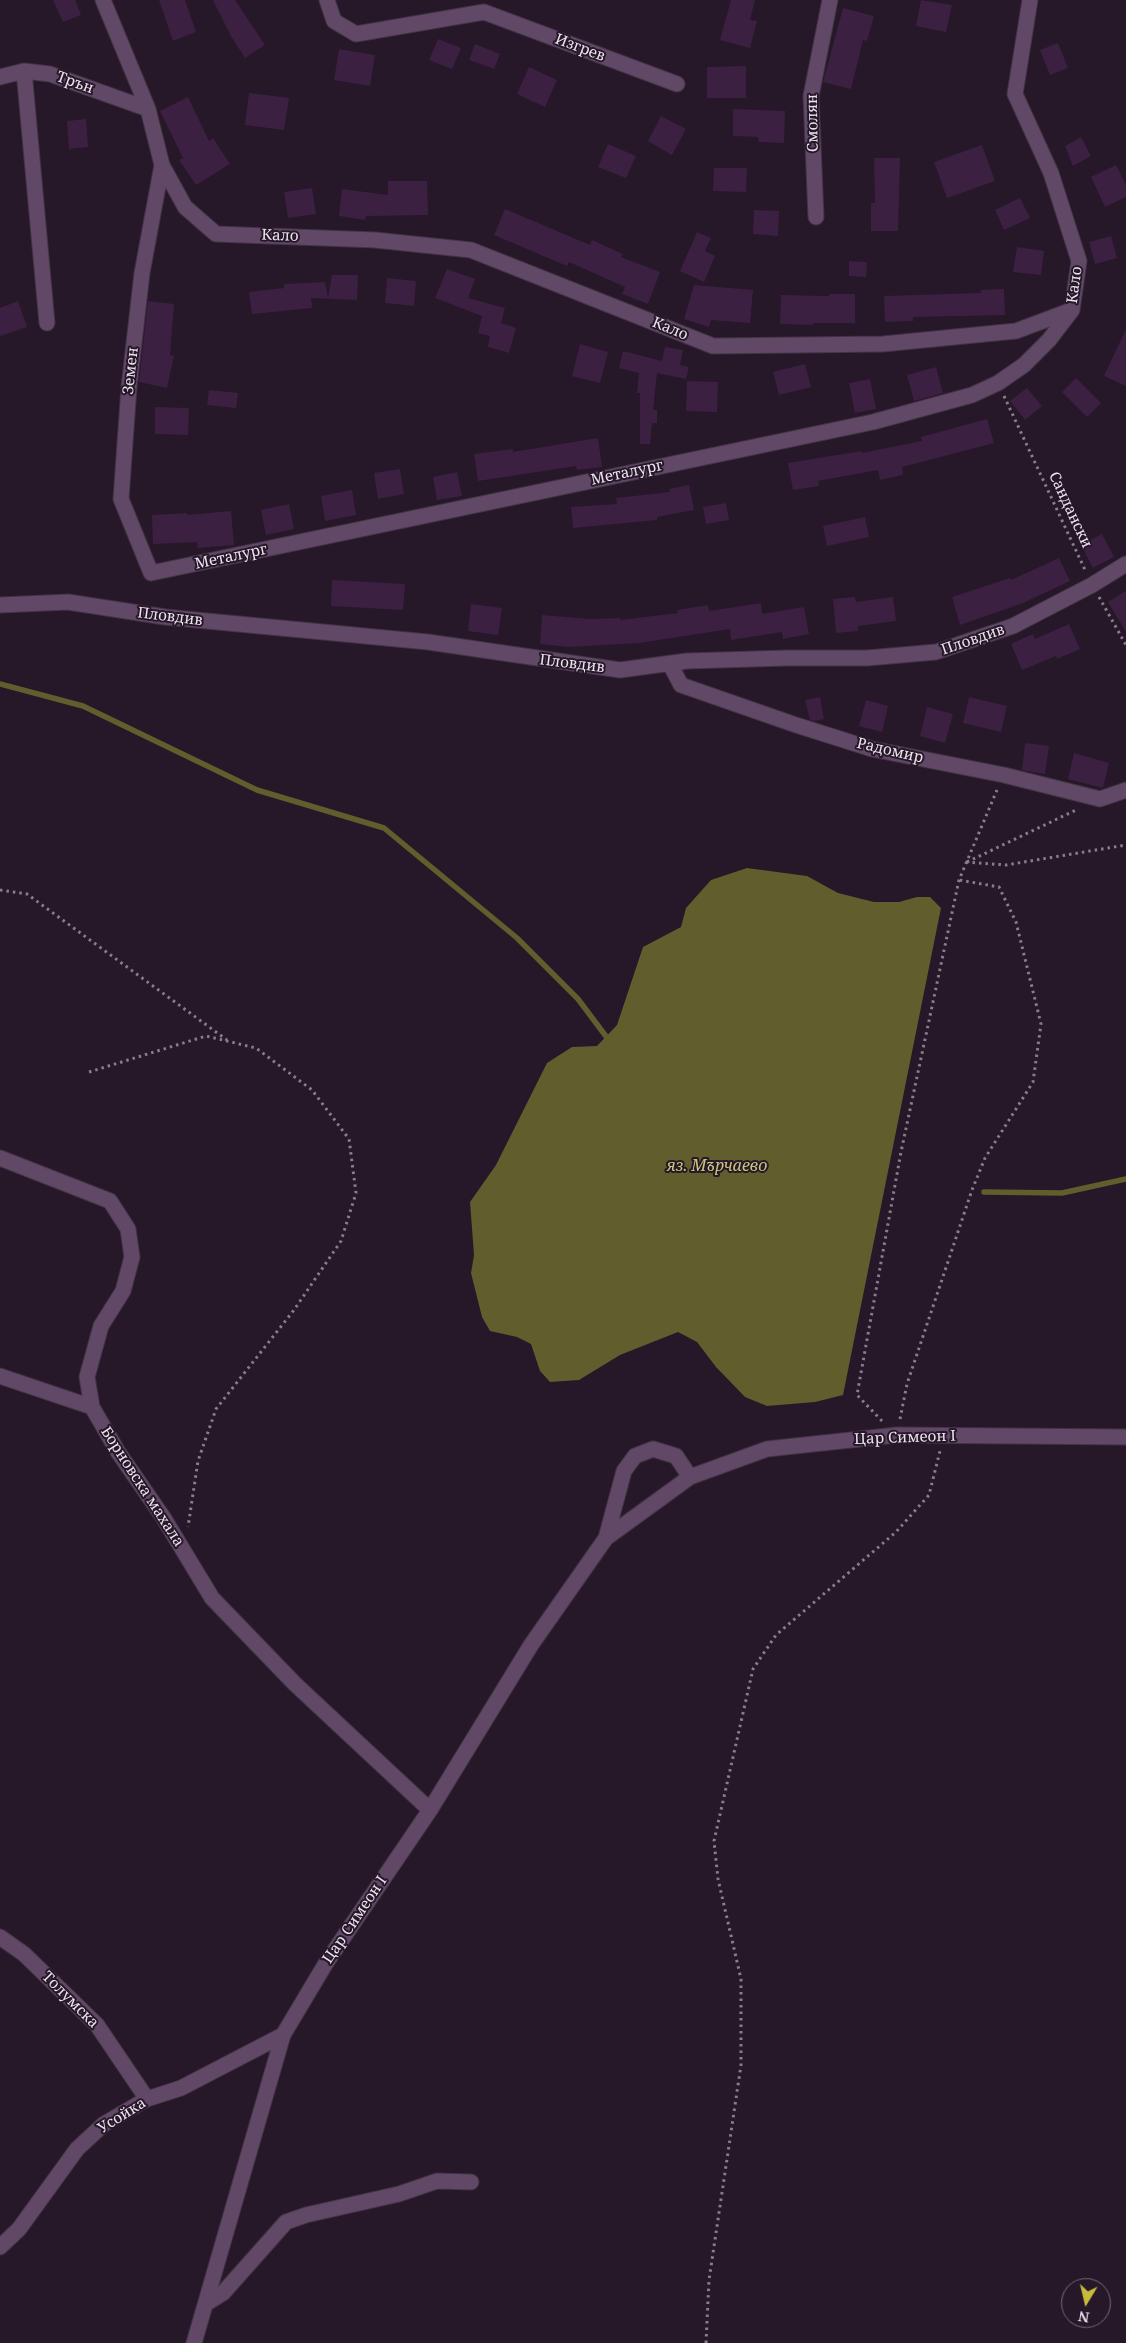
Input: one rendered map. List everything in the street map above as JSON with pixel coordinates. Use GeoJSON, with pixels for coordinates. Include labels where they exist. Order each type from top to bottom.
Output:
{"type":"FeatureCollection","features":[{"type":"Feature","properties":{"kind":"street","name":"Кало"},"geometry":{"type":"LineString","coordinates":[[103,0],[148,109],[162,165],[185,207],[216,234],[375,240],[471,250],[713,346],[883,344],[1016,332],[1072,310],[1079,261],[1051,173],[1015,94],[1030,0]]}},
{"type":"Feature","properties":{"kind":"street","name":"Изгрев"},"geometry":{"type":"LineString","coordinates":[[327,0],[334,21],[356,34],[485,6],[676,84]]}},
{"type":"Feature","properties":{"kind":"street","name":"Смолян"},"geometry":{"type":"LineString","coordinates":[[816,217],[811,96],[830,0]]}},
{"type":"Feature","properties":{"kind":"street","name":"Трън"},"geometry":{"type":"LineString","coordinates":[[0,77],[24,70],[50,74],[148,109]]}},
{"type":"Feature","properties":{"kind":"street"},"geometry":{"type":"LineString","coordinates":[[24,70],[47,323]]}},
{"type":"Feature","properties":{"kind":"street","name":"Земен"},"geometry":{"type":"LineString","coordinates":[[151,573],[121,499],[129,387],[142,273],[162,165]]}},
{"type":"Feature","properties":{"kind":"street","name":"Металург"},"geometry":{"type":"LineString","coordinates":[[151,573],[873,422],[972,395],[998,383],[1024,364],[1049,340],[1072,310]]}},
{"type":"Feature","properties":{"kind":"street","name":"Пловдив"},"geometry":{"type":"LineString","coordinates":[[0,605],[68,602],[165,617],[428,642],[620,670],[670,664],[787,658],[867,658],[936,652],[1013,626],[1092,585],[1126,564]]}},
{"type":"Feature","properties":{"kind":"street","name":"Радомир"},"geometry":{"type":"LineString","coordinates":[[670,664],[681,685],[872,749],[1004,775],[1100,799]]}},
{"type":"Feature","properties":{"kind":"street"},"geometry":{"type":"LineString","coordinates":[[1100,799],[1126,790]]}},
{"type":"Feature","properties":{"kind":"street","name":"Борновска махала"},"geometry":{"type":"LineString","coordinates":[[0,1158],[110,1200],[128,1229],[132,1257],[123,1291],[101,1326],[86,1378],[92,1407],[185,1552],[212,1598],[295,1684],[430,1810]]}},
{"type":"Feature","properties":{"kind":"street"},"geometry":{"type":"LineString","coordinates":[[0,1376],[92,1407]]}},
{"type":"Feature","properties":{"kind":"street","name":"Цар Симеон I"},"geometry":{"type":"LineString","coordinates":[[194,2343],[283,2036],[326,1963],[430,1810],[531,1645],[606,1538],[690,1477],[767,1449],[897,1435],[1126,1437]]}},
{"type":"Feature","properties":{"kind":"street"},"geometry":{"type":"LineString","coordinates":[[606,1538],[624,1471],[635,1456],[653,1449],[676,1456],[690,1477]]}},
{"type":"Feature","properties":{"kind":"street","name":"Толумска"},"geometry":{"type":"LineString","coordinates":[[0,1937],[24,1954],[97,2025],[147,2099]]}},
{"type":"Feature","properties":{"kind":"street","name":"Усойка"},"geometry":{"type":"LineString","coordinates":[[0,2247],[19,2229],[77,2149],[104,2124],[147,2099],[181,2088],[283,2036]]}},
{"type":"Feature","properties":{"kind":"street"},"geometry":{"type":"LineString","coordinates":[[207,2303],[223,2294],[286,2222],[306,2214],[398,2194],[437,2181],[471,2182]]}},
{"type":"Feature","properties":{"kind":"path","name":"Сандански"},"geometry":{"type":"LineString","coordinates":[[998,383],[1092,585],[1126,645]]}},
{"type":"Feature","properties":{"kind":"path"},"geometry":{"type":"LineString","coordinates":[[897,1435],[857,1395],[901,1152],[959,880],[1004,775]]}},
{"type":"Feature","properties":{"kind":"path"},"geometry":{"type":"LineString","coordinates":[[966,862],[1100,799]]}},
{"type":"Feature","properties":{"kind":"path"},"geometry":{"type":"LineString","coordinates":[[966,862],[1006,865],[1126,845]]}},
{"type":"Feature","properties":{"kind":"path"},"geometry":{"type":"LineString","coordinates":[[897,1435],[907,1384],[972,1190],[985,1158],[1033,1082],[1041,1024],[1016,922],[998,887],[959,880]]}},
{"type":"Feature","properties":{"kind":"path"},"geometry":{"type":"LineString","coordinates":[[0,890],[27,894],[229,1042]]}},
{"type":"Feature","properties":{"kind":"path"},"geometry":{"type":"LineString","coordinates":[[89,1072],[206,1036],[256,1048],[312,1090],[349,1139],[356,1193],[341,1242],[294,1310],[216,1409],[198,1461],[185,1552]]}},
{"type":"Feature","properties":{"kind":"path"},"geometry":{"type":"LineString","coordinates":[[706,2343],[709,2280],[741,2065],[741,1979],[718,1879],[714,1841],[753,1669],[776,1635],[896,1532],[929,1495],[943,1436]]}},
{"type":"Feature","properties":{"kind":"water","name":"яз. Мърчаево"},"geometry":{"type":"Polygon","coordinates":[[[747,868],[807,876],[838,893],[874,902],[899,902],[917,897],[930,897],[941,908],[843,1395],[815,1402],[767,1406],[745,1397],[716,1367],[697,1342],[678,1332],[620,1355],[579,1380],[550,1382],[540,1371],[531,1344],[517,1337],[490,1331],[482,1317],[471,1273],[474,1255],[470,1202],[496,1165],[547,1063],[572,1047],[597,1046],[617,1025],[643,947],[681,927],[686,908],[711,880],[747,868]]]}},
{"type":"Feature","properties":{"kind":"building"},"geometry":{"type":"Polygon","coordinates":[[[53,0],[75,0],[81,15],[63,22],[53,0]]]}},
{"type":"Feature","properties":{"kind":"building"},"geometry":{"type":"Polygon","coordinates":[[[159,0],[185,0],[196,32],[173,41],[159,0]]]}},
{"type":"Feature","properties":{"kind":"building"},"geometry":{"type":"Polygon","coordinates":[[[213,0],[235,0],[265,45],[245,58],[231,36],[213,0]]]}},
{"type":"Feature","properties":{"kind":"building"},"geometry":{"type":"Polygon","coordinates":[[[731,0],[755,0],[750,20],[757,21],[750,48],[720,40],[731,0]]]}},
{"type":"Feature","properties":{"kind":"building"},"geometry":{"type":"Polygon","coordinates":[[[921,0],[952,5],[946,32],[916,26],[921,0]]]}},
{"type":"Feature","properties":{"kind":"building"},"geometry":{"type":"Polygon","coordinates":[[[843,8],[874,16],[867,41],[863,40],[851,89],[823,82],[843,8]]]}},
{"type":"Feature","properties":{"kind":"building"},"geometry":{"type":"Polygon","coordinates":[[[438,39],[461,48],[452,69],[429,60],[438,39]]]}},
{"type":"Feature","properties":{"kind":"building"},"geometry":{"type":"Polygon","coordinates":[[[1058,43],[1068,68],[1050,75],[1040,50],[1058,43]]]}},
{"type":"Feature","properties":{"kind":"building"},"geometry":{"type":"Polygon","coordinates":[[[475,44],[500,54],[494,69],[469,60],[475,44]]]}},
{"type":"Feature","properties":{"kind":"building"},"geometry":{"type":"Polygon","coordinates":[[[339,49],[375,55],[370,86],[334,80],[339,49]]]}},
{"type":"Feature","properties":{"kind":"building"},"geometry":{"type":"Polygon","coordinates":[[[746,66],[746,98],[707,98],[707,67],[746,66]]]}},
{"type":"Feature","properties":{"kind":"building"},"geometry":{"type":"Polygon","coordinates":[[[529,67],[557,80],[545,107],[517,94],[529,67]]]}},
{"type":"Feature","properties":{"kind":"building"},"geometry":{"type":"Polygon","coordinates":[[[249,93],[289,98],[284,130],[245,125],[249,93]]]}},
{"type":"Feature","properties":{"kind":"building"},"geometry":{"type":"Polygon","coordinates":[[[188,97],[209,141],[213,138],[230,164],[196,185],[179,160],[183,158],[160,111],[188,97]]]}},
{"type":"Feature","properties":{"kind":"building"},"geometry":{"type":"Polygon","coordinates":[[[733,109],[785,111],[784,143],[759,142],[758,137],[733,136],[733,109]]]}},
{"type":"Feature","properties":{"kind":"building"},"geometry":{"type":"Polygon","coordinates":[[[661,116],[686,129],[672,155],[648,141],[661,116]]]}},
{"type":"Feature","properties":{"kind":"building"},"geometry":{"type":"Polygon","coordinates":[[[86,119],[88,147],[69,149],[67,121],[86,119]]]}},
{"type":"Feature","properties":{"kind":"building"},"geometry":{"type":"Polygon","coordinates":[[[1081,137],[1091,156],[1073,166],[1065,146],[1081,137]]]}},
{"type":"Feature","properties":{"kind":"building"},"geometry":{"type":"Polygon","coordinates":[[[608,144],[636,156],[626,178],[598,167],[608,144]]]}},
{"type":"Feature","properties":{"kind":"building"},"geometry":{"type":"Polygon","coordinates":[[[982,145],[995,181],[947,198],[934,162],[982,145]]]}},
{"type":"Feature","properties":{"kind":"building"},"geometry":{"type":"Polygon","coordinates":[[[874,158],[900,158],[898,231],[871,231],[871,203],[875,203],[874,158]]]}},
{"type":"Feature","properties":{"kind":"building"},"geometry":{"type":"Polygon","coordinates":[[[1116,165],[1126,185],[1126,197],[1105,207],[1091,177],[1116,165]]]}},
{"type":"Feature","properties":{"kind":"building"},"geometry":{"type":"Polygon","coordinates":[[[714,168],[747,168],[746,192],[713,191],[714,168]]]}},
{"type":"Feature","properties":{"kind":"building"},"geometry":{"type":"Polygon","coordinates":[[[388,181],[427,181],[428,215],[366,216],[365,220],[339,216],[342,189],[388,195],[388,181]]]}},
{"type":"Feature","properties":{"kind":"building"},"geometry":{"type":"Polygon","coordinates":[[[312,188],[316,214],[288,218],[284,192],[312,188]]]}},
{"type":"Feature","properties":{"kind":"building"},"geometry":{"type":"Polygon","coordinates":[[[1020,198],[1030,218],[1004,230],[995,210],[1020,198]]]}},
{"type":"Feature","properties":{"kind":"building"},"geometry":{"type":"Polygon","coordinates":[[[505,209],[590,245],[592,240],[623,254],[621,257],[660,272],[648,304],[622,294],[625,287],[569,262],[567,266],[494,235],[505,209]]]}},
{"type":"Feature","properties":{"kind":"building"},"geometry":{"type":"Polygon","coordinates":[[[754,210],[779,211],[778,236],[753,234],[754,210]]]}},
{"type":"Feature","properties":{"kind":"building"},"geometry":{"type":"Polygon","coordinates":[[[697,232],[711,238],[705,251],[715,256],[704,282],[680,271],[697,232]]]}},
{"type":"Feature","properties":{"kind":"building"},"geometry":{"type":"Polygon","coordinates":[[[1111,236],[1117,258],[1095,264],[1089,242],[1111,236]]]}},
{"type":"Feature","properties":{"kind":"building"},"geometry":{"type":"Polygon","coordinates":[[[1017,247],[1044,251],[1041,275],[1013,272],[1017,247]]]}},
{"type":"Feature","properties":{"kind":"building"},"geometry":{"type":"Polygon","coordinates":[[[849,261],[867,262],[866,277],[849,276],[849,261]]]}},
{"type":"Feature","properties":{"kind":"building"},"geometry":{"type":"Polygon","coordinates":[[[447,269],[475,279],[468,298],[505,308],[501,323],[516,328],[509,353],[488,347],[490,336],[478,333],[482,316],[435,298],[447,269]]]}},
{"type":"Feature","properties":{"kind":"building"},"geometry":{"type":"Polygon","coordinates":[[[332,275],[358,275],[357,300],[311,298],[312,308],[252,314],[249,292],[284,288],[284,284],[325,282],[328,298],[332,275]]]}},
{"type":"Feature","properties":{"kind":"building"},"geometry":{"type":"Polygon","coordinates":[[[387,278],[416,281],[414,306],[385,303],[387,278]]]}},
{"type":"Feature","properties":{"kind":"building"},"geometry":{"type":"Polygon","coordinates":[[[694,285],[753,290],[750,323],[711,320],[709,327],[684,319],[694,285]]]}},
{"type":"Feature","properties":{"kind":"building"},"geometry":{"type":"Polygon","coordinates":[[[1004,289],[1005,315],[913,317],[913,321],[885,322],[884,296],[981,293],[981,290],[1004,289]]]}},
{"type":"Feature","properties":{"kind":"building"},"geometry":{"type":"Polygon","coordinates":[[[829,294],[855,294],[855,323],[780,324],[781,295],[829,296],[829,294]]]}},
{"type":"Feature","properties":{"kind":"building"},"geometry":{"type":"Polygon","coordinates":[[[18,301],[27,327],[0,336],[0,308],[18,301]]]}},
{"type":"Feature","properties":{"kind":"building"},"geometry":{"type":"Polygon","coordinates":[[[148,301],[174,304],[170,355],[174,356],[167,388],[139,382],[148,301]]]}},
{"type":"Feature","properties":{"kind":"building"},"geometry":{"type":"Polygon","coordinates":[[[1126,329],[1126,386],[1104,376],[1126,329]]]}},
{"type":"Feature","properties":{"kind":"building"},"geometry":{"type":"Polygon","coordinates":[[[580,344],[608,352],[600,383],[572,376],[580,344]]]}},
{"type":"Feature","properties":{"kind":"building"},"geometry":{"type":"Polygon","coordinates":[[[665,347],[683,350],[680,365],[689,367],[686,379],[657,373],[653,410],[657,410],[657,423],[652,423],[650,444],[640,444],[640,393],[637,393],[639,373],[619,368],[623,351],[662,361],[665,347]]]}},
{"type":"Feature","properties":{"kind":"building"},"geometry":{"type":"Polygon","coordinates":[[[805,364],[811,387],[779,395],[773,372],[805,364]]]}},
{"type":"Feature","properties":{"kind":"building"},"geometry":{"type":"Polygon","coordinates":[[[936,367],[943,393],[914,401],[907,375],[936,367]]]}},
{"type":"Feature","properties":{"kind":"building"},"geometry":{"type":"Polygon","coordinates":[[[1076,378],[1101,403],[1087,417],[1062,392],[1076,378]]]}},
{"type":"Feature","properties":{"kind":"building"},"geometry":{"type":"Polygon","coordinates":[[[870,379],[876,409],[855,413],[849,383],[870,379]]]}},
{"type":"Feature","properties":{"kind":"building"},"geometry":{"type":"Polygon","coordinates":[[[687,381],[718,382],[717,412],[686,411],[687,381]]]}},
{"type":"Feature","properties":{"kind":"building"},"geometry":{"type":"Polygon","coordinates":[[[1027,388],[1042,406],[1025,420],[1010,401],[1027,388]]]}},
{"type":"Feature","properties":{"kind":"building"},"geometry":{"type":"Polygon","coordinates":[[[209,390],[238,393],[236,408],[207,405],[209,390]]]}},
{"type":"Feature","properties":{"kind":"building"},"geometry":{"type":"Polygon","coordinates":[[[155,407],[189,408],[188,435],[155,434],[155,407]]]}},
{"type":"Feature","properties":{"kind":"building"},"geometry":{"type":"Polygon","coordinates":[[[987,419],[994,443],[902,467],[903,475],[880,480],[878,470],[818,481],[819,486],[793,490],[788,463],[862,451],[862,453],[922,441],[921,437],[987,419]]]}},
{"type":"Feature","properties":{"kind":"building"},"geometry":{"type":"Polygon","coordinates":[[[598,438],[602,467],[577,470],[576,466],[478,481],[474,454],[513,449],[513,452],[598,438]]]}},
{"type":"Feature","properties":{"kind":"building"},"geometry":{"type":"Polygon","coordinates":[[[400,469],[404,494],[378,499],[374,473],[400,469]]]}},
{"type":"Feature","properties":{"kind":"building"},"geometry":{"type":"Polygon","coordinates":[[[457,472],[462,496],[437,500],[433,477],[457,472]]]}},
{"type":"Feature","properties":{"kind":"building"},"geometry":{"type":"Polygon","coordinates":[[[689,485],[694,510],[657,517],[657,520],[573,528],[571,507],[617,504],[616,498],[670,492],[669,489],[689,485]]]}},
{"type":"Feature","properties":{"kind":"building"},"geometry":{"type":"Polygon","coordinates":[[[352,490],[356,515],[325,521],[321,496],[352,490]]]}},
{"type":"Feature","properties":{"kind":"building"},"geometry":{"type":"Polygon","coordinates":[[[726,503],[729,520],[706,524],[703,507],[726,503]]]}},
{"type":"Feature","properties":{"kind":"building"},"geometry":{"type":"Polygon","coordinates":[[[289,504],[294,529],[266,535],[261,510],[289,504]]]}},
{"type":"Feature","properties":{"kind":"building"},"geometry":{"type":"Polygon","coordinates":[[[231,511],[234,545],[198,548],[197,542],[153,544],[152,515],[187,513],[187,515],[231,511]]]}},
{"type":"Feature","properties":{"kind":"building"},"geometry":{"type":"Polygon","coordinates":[[[865,517],[869,537],[827,546],[823,526],[865,517]]]}},
{"type":"Feature","properties":{"kind":"building"},"geometry":{"type":"Polygon","coordinates":[[[1102,534],[1114,557],[1093,568],[1081,545],[1102,534]]]}},
{"type":"Feature","properties":{"kind":"building"},"geometry":{"type":"Polygon","coordinates":[[[1059,558],[1070,581],[1023,603],[960,625],[952,597],[1010,578],[1011,580],[1059,558]]]}},
{"type":"Feature","properties":{"kind":"building"},"geometry":{"type":"Polygon","coordinates":[[[332,580],[405,584],[403,610],[331,606],[332,580]]]}},
{"type":"Feature","properties":{"kind":"building"},"geometry":{"type":"Polygon","coordinates":[[[1126,591],[1126,632],[1108,602],[1126,591]]]}},
{"type":"Feature","properties":{"kind":"building"},"geometry":{"type":"Polygon","coordinates":[[[855,597],[856,602],[893,597],[896,621],[858,626],[858,631],[836,633],[833,599],[855,597]]]}},
{"type":"Feature","properties":{"kind":"building"},"geometry":{"type":"Polygon","coordinates":[[[761,603],[762,614],[804,607],[809,634],[783,639],[782,632],[731,640],[730,629],[639,643],[568,647],[540,644],[542,615],[590,619],[620,618],[620,620],[678,613],[677,610],[708,605],[709,611],[761,603]]]}},
{"type":"Feature","properties":{"kind":"building"},"geometry":{"type":"Polygon","coordinates":[[[471,604],[502,608],[498,635],[468,631],[471,604]]]}},
{"type":"Feature","properties":{"kind":"building"},"geometry":{"type":"Polygon","coordinates":[[[1069,624],[1080,649],[1057,659],[1056,656],[1022,670],[1011,644],[1033,634],[1035,639],[1069,624]]]}},
{"type":"Feature","properties":{"kind":"building"},"geometry":{"type":"Polygon","coordinates":[[[820,697],[824,719],[810,720],[805,700],[820,697]]]}},
{"type":"Feature","properties":{"kind":"building"},"geometry":{"type":"Polygon","coordinates":[[[969,697],[1007,706],[1001,732],[963,723],[969,697]]]}},
{"type":"Feature","properties":{"kind":"building"},"geometry":{"type":"Polygon","coordinates":[[[866,700],[888,706],[882,732],[859,726],[866,700]]]}},
{"type":"Feature","properties":{"kind":"building"},"geometry":{"type":"Polygon","coordinates":[[[927,707],[953,714],[945,743],[920,736],[927,707]]]}},
{"type":"Feature","properties":{"kind":"building"},"geometry":{"type":"Polygon","coordinates":[[[1025,743],[1049,746],[1045,774],[1022,770],[1025,743]]]}},
{"type":"Feature","properties":{"kind":"building"},"geometry":{"type":"Polygon","coordinates":[[[1074,753],[1109,763],[1103,788],[1068,779],[1074,753]]]}},
{"type":"Feature","properties":{"kind":"waterway"},"geometry":{"type":"LineString","coordinates":[[0,684],[83,706],[257,790],[384,828],[517,938],[578,999],[611,1043]]}},
{"type":"Feature","properties":{"kind":"waterway"},"geometry":{"type":"LineString","coordinates":[[984,1192],[1062,1193],[1126,1179]]}}]}
